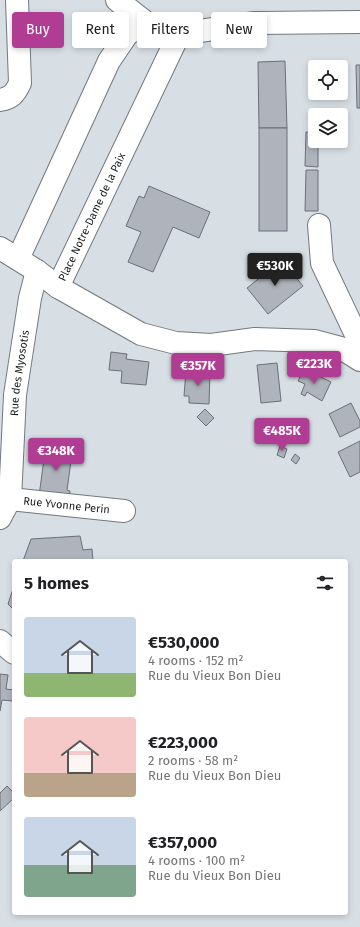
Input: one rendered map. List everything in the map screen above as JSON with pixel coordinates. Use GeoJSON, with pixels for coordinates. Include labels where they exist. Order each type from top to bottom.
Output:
{"type":"FeatureCollection","features":[{"type":"Feature","properties":{"kind":"street"},"geometry":{"type":"LineString","coordinates":[[0,100],[9,98],[16,92],[20,83],[17,0]]}},
{"type":"Feature","properties":{"kind":"street"},"geometry":{"type":"LineString","coordinates":[[102,0],[112,12]]}},
{"type":"Feature","properties":{"kind":"street"},"geometry":{"type":"LineString","coordinates":[[117,0],[137,16]]}},
{"type":"Feature","properties":{"kind":"street"},"geometry":{"type":"LineString","coordinates":[[203,31],[255,23],[360,22]]}},
{"type":"Feature","properties":{"kind":"street","name":"Place Notre-Dame de la Paix"},"geometry":{"type":"LineString","coordinates":[[117,48],[109,60],[9,254],[58,286],[172,48]]}},
{"type":"Feature","properties":{"kind":"street"},"geometry":{"type":"LineString","coordinates":[[319,225],[322,263],[360,343]]}},
{"type":"Feature","properties":{"kind":"street","name":"Rue des Myosotis"},"geometry":{"type":"LineString","coordinates":[[5,509],[15,395],[30,298],[37,271]]}},
{"type":"Feature","properties":{"kind":"street"},"geometry":{"type":"LineString","coordinates":[[58,286],[141,334],[176,343],[211,344],[255,339],[315,341],[341,348],[360,360]]}},
{"type":"Feature","properties":{"kind":"street","name":"Rue Yvonne Perin"},"geometry":{"type":"LineString","coordinates":[[5,509],[124,511]]}},
{"type":"Feature","properties":{"kind":"street"},"geometry":{"type":"LineString","coordinates":[[0,641],[12,651]]}},
{"type":"Feature","properties":{"kind":"building"},"geometry":{"type":"Polygon","coordinates":[[[285,61],[287,128],[259,128],[258,62],[285,61]]]}},
{"type":"Feature","properties":{"kind":"building"},"geometry":{"type":"Polygon","coordinates":[[[356,65],[360,65],[360,108],[357,108],[356,65]]]}},
{"type":"Feature","properties":{"kind":"building"},"geometry":{"type":"Polygon","coordinates":[[[259,128],[287,128],[287,231],[259,231],[259,128]]]}},
{"type":"Feature","properties":{"kind":"building"},"geometry":{"type":"Polygon","coordinates":[[[306,132],[308,132],[308,148],[318,148],[318,167],[305,166],[306,132]]]}},
{"type":"Feature","properties":{"kind":"building"},"geometry":{"type":"Polygon","coordinates":[[[306,170],[318,170],[318,211],[305,211],[306,170]]]}},
{"type":"Feature","properties":{"kind":"building"},"geometry":{"type":"Polygon","coordinates":[[[149,186],[210,212],[199,238],[173,227],[153,272],[128,262],[141,232],[126,226],[139,196],[144,198],[149,186]]]}},
{"type":"Feature","properties":{"kind":"building"},"geometry":{"type":"Polygon","coordinates":[[[282,260],[303,286],[268,314],[247,288],[282,260]]]}},
{"type":"Feature","properties":{"kind":"building"},"geometry":{"type":"Polygon","coordinates":[[[111,352],[127,354],[126,359],[149,362],[146,385],[121,383],[122,371],[109,370],[111,352]]]}},
{"type":"Feature","properties":{"kind":"building"},"geometry":{"type":"Polygon","coordinates":[[[277,363],[281,401],[261,403],[257,365],[277,363]]]}},
{"type":"Feature","properties":{"kind":"building"},"geometry":{"type":"Polygon","coordinates":[[[186,371],[210,373],[209,404],[189,403],[189,396],[184,396],[186,371]]]}},
{"type":"Feature","properties":{"kind":"building"},"geometry":{"type":"Polygon","coordinates":[[[303,371],[310,374],[311,372],[331,382],[322,401],[307,392],[305,396],[301,394],[305,384],[298,381],[303,371]]]}},
{"type":"Feature","properties":{"kind":"building"},"geometry":{"type":"Polygon","coordinates":[[[351,403],[360,421],[360,427],[340,437],[329,414],[351,403]]]}},
{"type":"Feature","properties":{"kind":"building"},"geometry":{"type":"Polygon","coordinates":[[[205,409],[214,418],[206,426],[197,417],[205,409]]]}},
{"type":"Feature","properties":{"kind":"building"},"geometry":{"type":"Polygon","coordinates":[[[360,441],[360,472],[350,477],[338,452],[360,441]]]}},
{"type":"Feature","properties":{"kind":"building"},"geometry":{"type":"Polygon","coordinates":[[[46,444],[68,447],[68,453],[72,454],[67,490],[70,491],[69,499],[39,496],[46,444]]]}},
{"type":"Feature","properties":{"kind":"building"},"geometry":{"type":"Polygon","coordinates":[[[280,446],[287,449],[284,458],[277,455],[280,446]]]}},
{"type":"Feature","properties":{"kind":"building"},"geometry":{"type":"Polygon","coordinates":[[[295,454],[300,458],[296,464],[291,460],[295,454]]]}},
{"type":"Feature","properties":{"kind":"building"},"geometry":{"type":"Polygon","coordinates":[[[80,536],[83,550],[92,549],[93,559],[24,559],[31,539],[80,536]]]}},
{"type":"Feature","properties":{"kind":"building"},"geometry":{"type":"Polygon","coordinates":[[[12,592],[12,608],[8,604],[12,592]]]}},
{"type":"Feature","properties":{"kind":"building"},"geometry":{"type":"Polygon","coordinates":[[[0,674],[8,675],[6,689],[12,690],[12,701],[2,700],[0,711],[0,674]]]}},
{"type":"Feature","properties":{"kind":"building"},"geometry":{"type":"Polygon","coordinates":[[[7,786],[12,791],[12,800],[0,811],[0,793],[7,786]]]}}]}
